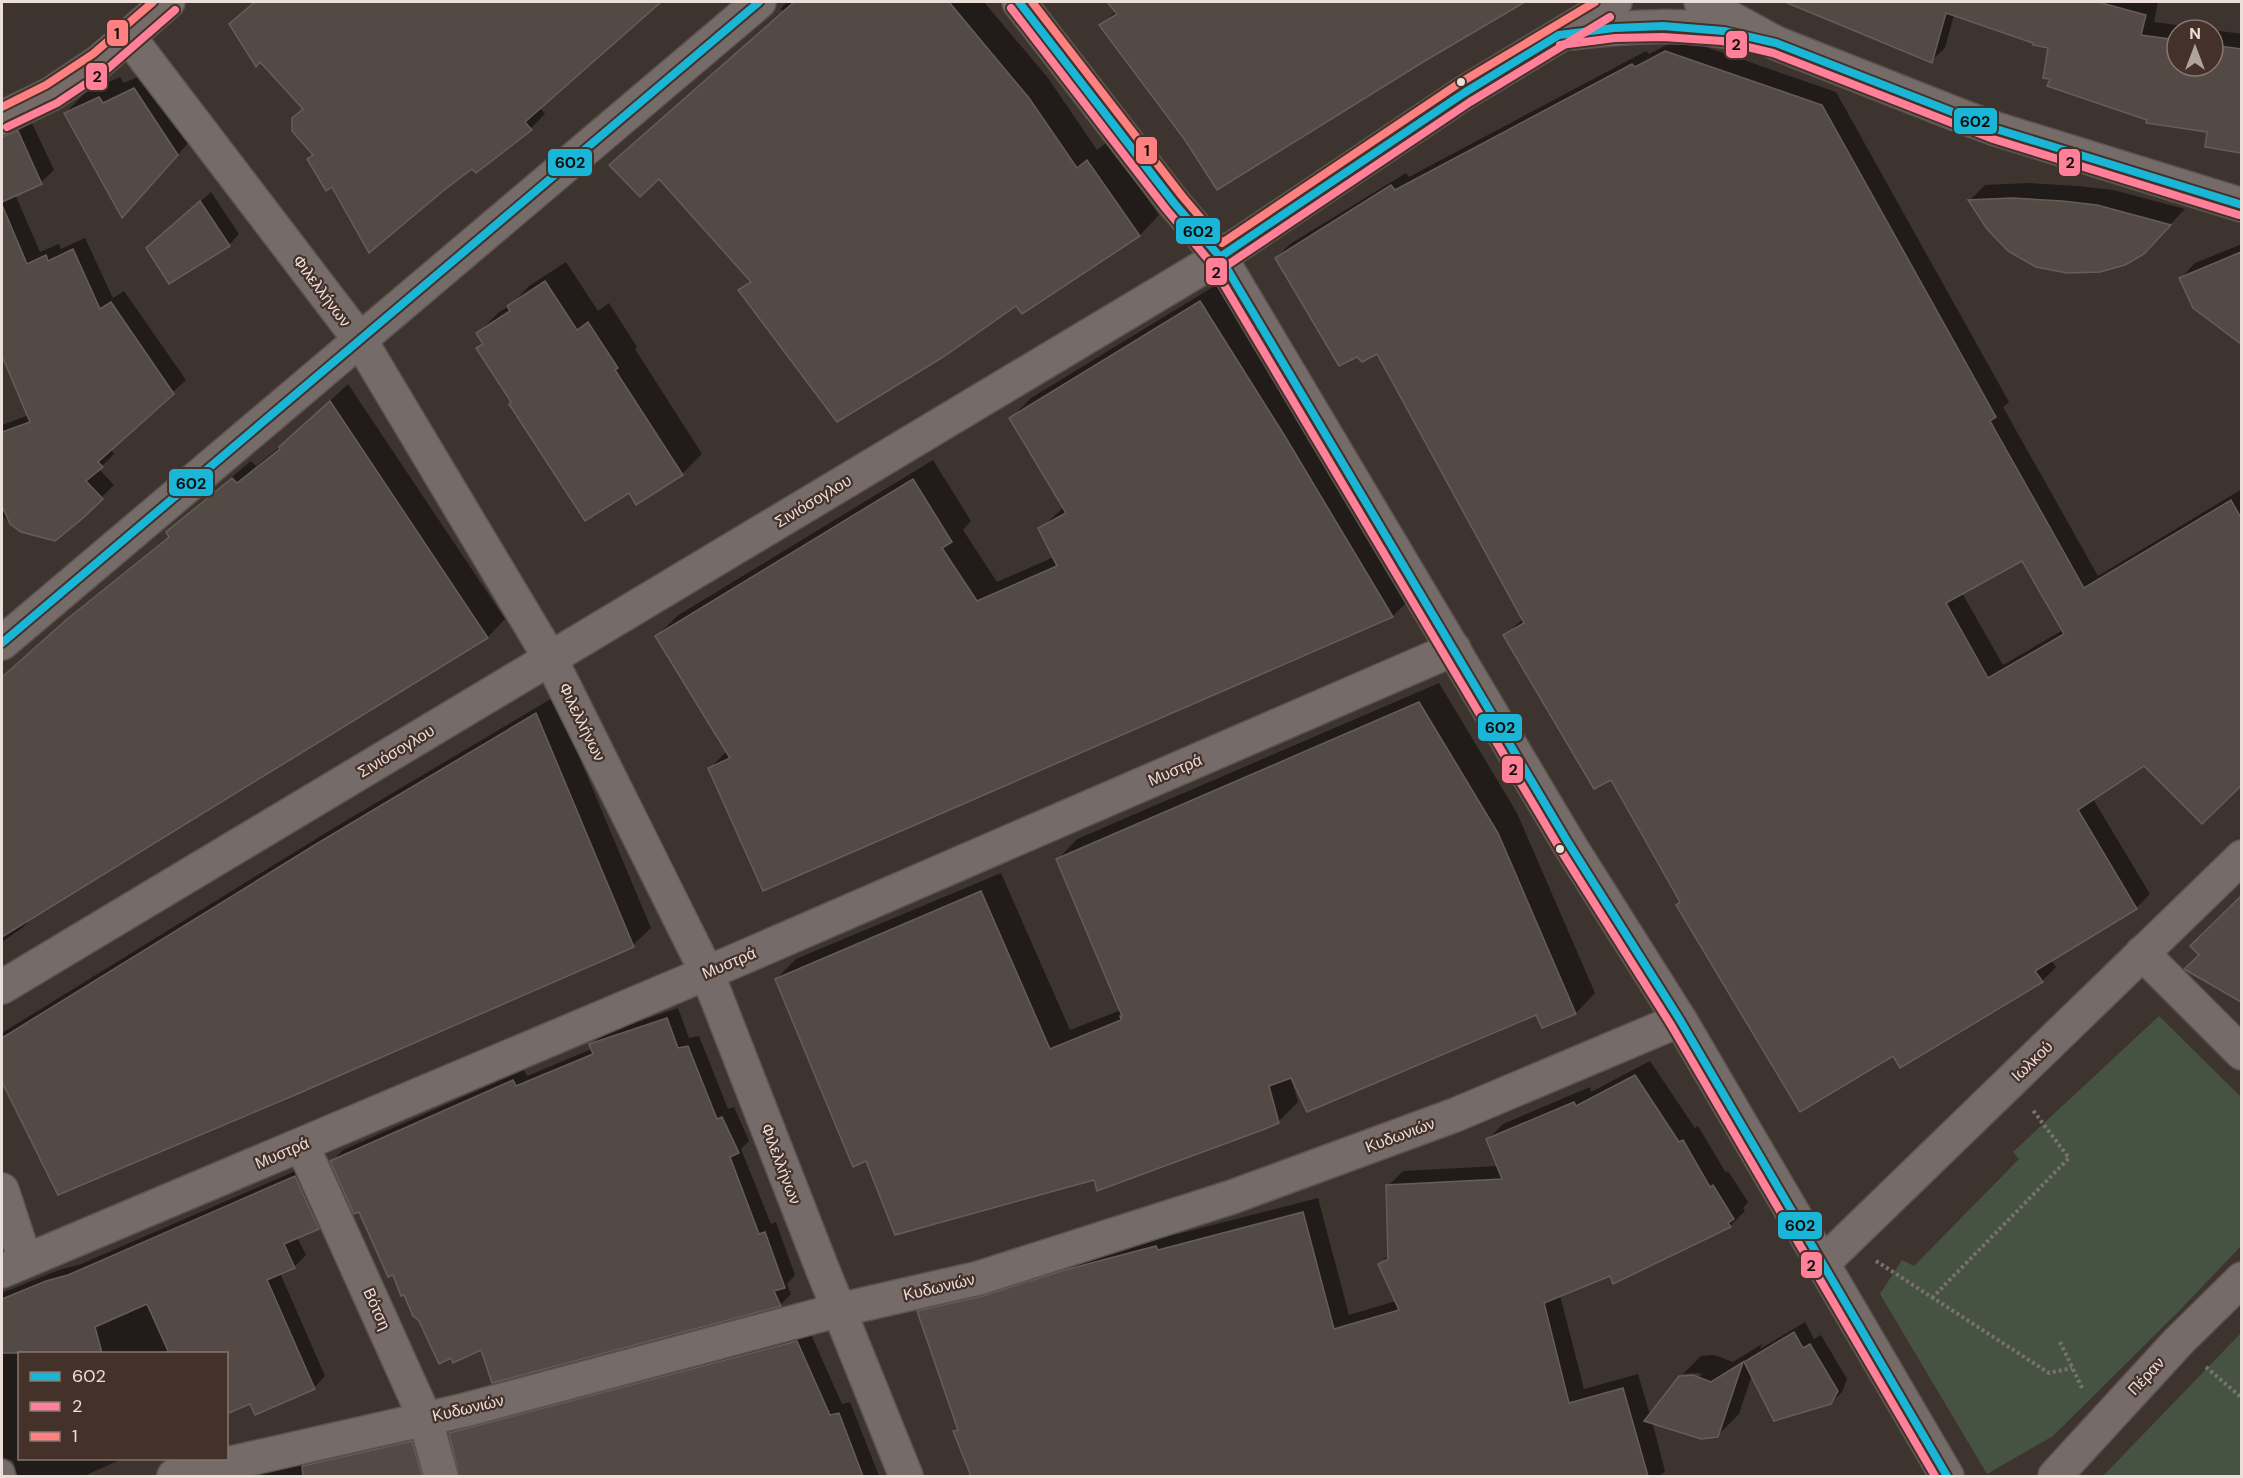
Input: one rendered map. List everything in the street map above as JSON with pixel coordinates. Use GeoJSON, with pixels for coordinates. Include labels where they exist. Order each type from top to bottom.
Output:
{"type":"FeatureCollection","features":[{"type":"Feature","properties":{"kind":"street"},"geometry":{"type":"LineString","coordinates":[[2,118],[51,94],[99,62],[168,2]]}},
{"type":"Feature","properties":{"kind":"street"},"geometry":{"type":"LineString","coordinates":[[4,631],[360,340],[759,2]]}},
{"type":"Feature","properties":{"kind":"street"},"geometry":{"type":"LineString","coordinates":[[1019,2],[1174,203],[1220,257],[1569,844],[1680,1020],[1947,1476]]}},
{"type":"Feature","properties":{"kind":"street","name":"Σινιόσογλου"},"geometry":{"type":"LineString","coordinates":[[2,987],[1220,257],[1464,93],[1615,2]]}},
{"type":"Feature","properties":{"kind":"street"},"geometry":{"type":"LineString","coordinates":[[1701,2],[1776,43],[1996,129],[2241,205]]}},
{"type":"Feature","properties":{"kind":"street"},"geometry":{"type":"LineString","coordinates":[[1559,35],[1614,28],[1663,26],[1724,30],[1776,43]]}},
{"type":"Feature","properties":{"kind":"street","name":"Φιλελλήνων"},"geometry":{"type":"LineString","coordinates":[[129,37],[360,340],[550,658],[707,973],[906,1476]]}},
{"type":"Feature","properties":{"kind":"street","name":"Μυστρά"},"geometry":{"type":"LineString","coordinates":[[13,1265],[707,973],[1454,649]]}},
{"type":"Feature","properties":{"kind":"street","name":"Ιωλκού"},"geometry":{"type":"LineString","coordinates":[[1822,1264],[2241,857]]}},
{"type":"Feature","properties":{"kind":"street"},"geometry":{"type":"LineString","coordinates":[[2142,953],[2241,1053]]}},
{"type":"Feature","properties":{"kind":"street","name":"Κυδωνιών"},"geometry":{"type":"LineString","coordinates":[[174,1476],[465,1410],[839,1310],[979,1278],[1233,1197],[1455,1115],[1680,1020]]}},
{"type":"Feature","properties":{"kind":"street","name":"Βότση"},"geometry":{"type":"LineString","coordinates":[[302,1145],[425,1418],[441,1476]]}},
{"type":"Feature","properties":{"kind":"street"},"geometry":{"type":"LineString","coordinates":[[2,1190],[13,1265]]}},
{"type":"Feature","properties":{"kind":"street","name":"Πέραν"},"geometry":{"type":"LineString","coordinates":[[2055,1476],[2178,1342],[2241,1279]]}},
{"type":"Feature","properties":{"kind":"street"},"geometry":{"type":"LineString","coordinates":[[2,1472],[3,1476]]}},
{"type":"Feature","properties":{"kind":"path"},"geometry":{"type":"LineString","coordinates":[[1932,1298],[2069,1158],[2011,1081]]}},
{"type":"Feature","properties":{"kind":"path"},"geometry":{"type":"LineString","coordinates":[[1846,1241],[2049,1374],[2072,1368]]}},
{"type":"Feature","properties":{"kind":"path"},"geometry":{"type":"LineString","coordinates":[[2060,1342],[2100,1426]]}},
{"type":"Feature","properties":{"kind":"path"},"geometry":{"type":"LineString","coordinates":[[2178,1342],[2241,1398]]}},
{"type":"Feature","properties":{"kind":"green space"},"geometry":{"type":"Polygon","coordinates":[[[2159,1016],[2241,1097],[2241,1246],[2053,1436],[1987,1474],[1880,1294],[1902,1260],[1914,1266],[2019,1159],[2013,1152],[2159,1016]]]}},
{"type":"Feature","properties":{"kind":"green space"},"geometry":{"type":"Polygon","coordinates":[[[2241,1333],[2241,1476],[2103,1476],[2241,1333]]]}},
{"type":"Feature","properties":{"kind":"building"},"geometry":{"type":"Polygon","coordinates":[[[255,2],[661,2],[525,122],[532,130],[476,173],[472,169],[369,253],[332,187],[326,191],[307,159],[313,155],[292,131],[292,118],[303,109],[260,62],[256,67],[229,24],[255,2]]]}},
{"type":"Feature","properties":{"kind":"building"},"geometry":{"type":"Polygon","coordinates":[[[794,2],[949,2],[1029,98],[1077,168],[1087,160],[1140,236],[1022,314],[1016,306],[943,357],[837,422],[738,290],[751,282],[659,179],[640,197],[609,165],[794,2]]]}},
{"type":"Feature","properties":{"kind":"building"},"geometry":{"type":"Polygon","coordinates":[[[1107,2],[1525,2],[1423,62],[1217,190],[1185,140],[1099,25],[1117,14],[1107,2]]]}},
{"type":"Feature","properties":{"kind":"building"},"geometry":{"type":"Polygon","coordinates":[[[1785,2],[2098,2],[2146,15],[2141,35],[2165,38],[2165,78],[2225,78],[2225,47],[2241,49],[2241,153],[2205,147],[2207,132],[2146,123],[2147,120],[2047,86],[2050,79],[2043,78],[2048,48],[2033,45],[2033,43],[1946,13],[1932,63],[1785,2]]]}},
{"type":"Feature","properties":{"kind":"building"},"geometry":{"type":"Polygon","coordinates":[[[1665,51],[1822,105],[1996,417],[1990,421],[2084,588],[2231,500],[2241,518],[2241,786],[2202,824],[2144,766],[2078,810],[2137,909],[2035,971],[2043,982],[1900,1068],[1893,1056],[1800,1112],[1676,905],[1680,902],[1611,780],[1594,789],[1503,635],[1524,623],[1377,354],[1362,362],[1357,357],[1339,366],[1275,258],[1391,185],[1395,190],[1632,64],[1635,67],[1665,51]],[[2022,561],[1946,603],[1988,678],[2064,634],[2022,561]]]}},
{"type":"Feature","properties":{"kind":"building"},"geometry":{"type":"Polygon","coordinates":[[[134,88],[178,155],[122,218],[64,113],[99,97],[103,103],[134,88]]]}},
{"type":"Feature","properties":{"kind":"building"},"geometry":{"type":"Polygon","coordinates":[[[18,131],[42,184],[2,202],[2,137],[18,131]]]}},
{"type":"Feature","properties":{"kind":"building"},"geometry":{"type":"Polygon","coordinates":[[[2012,198],[2097,205],[2171,225],[2144,254],[2125,265],[2100,272],[2067,273],[2036,267],[2008,251],[1987,229],[1968,200],[2012,198]]]}},
{"type":"Feature","properties":{"kind":"building"},"geometry":{"type":"Polygon","coordinates":[[[200,201],[230,246],[169,284],[146,248],[200,201]]]}},
{"type":"Feature","properties":{"kind":"building"},"geometry":{"type":"Polygon","coordinates":[[[2,205],[27,264],[46,255],[48,261],[73,249],[100,309],[111,302],[174,394],[98,462],[103,467],[86,481],[103,499],[55,541],[21,532],[10,524],[2,506],[2,432],[30,422],[2,356],[2,205]]]}},
{"type":"Feature","properties":{"kind":"building"},"geometry":{"type":"Polygon","coordinates":[[[2241,252],[2241,344],[2193,308],[2179,278],[2241,252]]]}},
{"type":"Feature","properties":{"kind":"building"},"geometry":{"type":"Polygon","coordinates":[[[545,281],[577,330],[588,322],[618,368],[615,370],[683,475],[636,505],[629,493],[585,521],[509,404],[511,402],[476,348],[483,344],[476,333],[510,311],[507,306],[545,281]]]}},
{"type":"Feature","properties":{"kind":"building"},"geometry":{"type":"Polygon","coordinates":[[[1200,301],[1286,438],[1393,617],[763,891],[708,768],[730,758],[655,636],[913,479],[952,542],[942,548],[977,601],[1057,566],[1038,528],[1066,513],[1009,418],[1200,301]]]}},
{"type":"Feature","properties":{"kind":"building"},"geometry":{"type":"Polygon","coordinates":[[[330,401],[488,638],[2,937],[2,677],[66,620],[169,537],[166,532],[232,478],[237,483],[280,449],[279,447],[330,401]]]}},
{"type":"Feature","properties":{"kind":"building"},"geometry":{"type":"Polygon","coordinates":[[[1419,702],[1498,833],[1576,1014],[1542,1028],[1536,1015],[1307,1112],[1291,1078],[1269,1086],[1279,1123],[1265,1129],[1097,1191],[1094,1180],[895,1235],[866,1161],[853,1167],[775,979],[981,891],[1050,1049],[1121,1020],[1120,1016],[1122,1016],[1056,859],[1419,702]]]}},
{"type":"Feature","properties":{"kind":"building"},"geometry":{"type":"Polygon","coordinates":[[[536,713],[634,947],[295,1095],[58,1195],[2,1082],[2,1038],[318,843],[536,713]]]}},
{"type":"Feature","properties":{"kind":"building"},"geometry":{"type":"Polygon","coordinates":[[[2241,896],[2241,1002],[2184,969],[2199,955],[2190,946],[2241,896]]]}},
{"type":"Feature","properties":{"kind":"building"},"geometry":{"type":"Polygon","coordinates":[[[667,1018],[678,1048],[688,1046],[717,1119],[722,1117],[739,1153],[730,1157],[759,1234],[765,1232],[785,1288],[774,1291],[781,1306],[492,1383],[481,1350],[453,1363],[451,1358],[439,1364],[419,1321],[413,1316],[404,1295],[401,1296],[393,1275],[388,1277],[359,1212],[354,1214],[330,1161],[513,1080],[516,1086],[593,1054],[589,1044],[667,1018]]]}},
{"type":"Feature","properties":{"kind":"building"},"geometry":{"type":"Polygon","coordinates":[[[1635,1075],[1679,1142],[1683,1140],[1710,1187],[1713,1185],[1734,1219],[1728,1223],[1731,1227],[1613,1284],[1610,1276],[1544,1303],[1569,1403],[1623,1388],[1648,1476],[971,1476],[953,1431],[958,1430],[917,1311],[983,1296],[1061,1271],[1156,1246],[1158,1250],[1303,1212],[1334,1329],[1399,1310],[1378,1264],[1388,1259],[1386,1185],[1502,1179],[1486,1139],[1574,1102],[1576,1106],[1635,1075]]]}},
{"type":"Feature","properties":{"kind":"building"},"geometry":{"type":"Polygon","coordinates":[[[295,1176],[319,1229],[284,1244],[295,1268],[267,1280],[315,1389],[255,1415],[250,1404],[228,1413],[228,1352],[169,1352],[147,1304],[95,1327],[102,1352],[2,1353],[2,1299],[46,1281],[68,1275],[295,1176]]]}},
{"type":"Feature","properties":{"kind":"building"},"geometry":{"type":"Polygon","coordinates":[[[1794,1332],[1803,1348],[1810,1344],[1838,1391],[1831,1404],[1774,1421],[1744,1362],[1794,1332]]]}},
{"type":"Feature","properties":{"kind":"building"},"geometry":{"type":"Polygon","coordinates":[[[797,1341],[830,1415],[839,1413],[863,1476],[459,1476],[449,1433],[797,1341]]]}},
{"type":"Feature","properties":{"kind":"building"},"geometry":{"type":"Polygon","coordinates":[[[1743,1362],[1718,1437],[1701,1439],[1644,1421],[1679,1376],[1693,1375],[1711,1382],[1743,1362]]]}},
{"type":"Feature","properties":{"kind":"building"},"geometry":{"type":"Polygon","coordinates":[[[412,1441],[422,1476],[303,1476],[302,1466],[412,1441]]]}},
{"type":"Feature","properties":{"kind":"transit line","name":"1"},"geometry":{"type":"LineString","coordinates":[[2,107],[46,85],[93,54],[153,2]]}},
{"type":"Feature","properties":{"kind":"transit line","name":"602"},"geometry":{"type":"LineString","coordinates":[[2,643],[759,2]]}},
{"type":"Feature","properties":{"kind":"transit line","name":"602"},"geometry":{"type":"LineString","coordinates":[[1019,2],[1174,203],[1220,257],[1569,844],[1680,1020],[1947,1476]]}},
{"type":"Feature","properties":{"kind":"transit line","name":"1"},"geometry":{"type":"LineString","coordinates":[[1032,2],[1182,196],[1222,243],[1458,84],[1595,2]]}},
{"type":"Feature","properties":{"kind":"transit line","name":"2"},"geometry":{"type":"LineString","coordinates":[[1011,8],[1166,209],[1211,263],[1560,849],[1671,1025],[1935,1476]]}},
{"type":"Feature","properties":{"kind":"transit line","name":"2"},"geometry":{"type":"LineString","coordinates":[[7,127],[57,103],[105,71],[175,10]]}},
{"type":"Feature","properties":{"kind":"transit line","name":"2"},"geometry":{"type":"LineString","coordinates":[[1226,266],[1470,102],[1610,17]]}},
{"type":"Feature","properties":{"kind":"transit line","name":"602"},"geometry":{"type":"LineString","coordinates":[[1220,257],[1464,93],[1559,35],[1614,28],[1663,26],[1724,31],[1776,43],[1996,129],[2242,205]]}},
{"type":"Feature","properties":{"kind":"transit line","name":"2"},"geometry":{"type":"LineString","coordinates":[[1560,45],[1615,38],[1663,37],[1722,41],[1773,53],[1993,139],[2239,215]]}}]}
